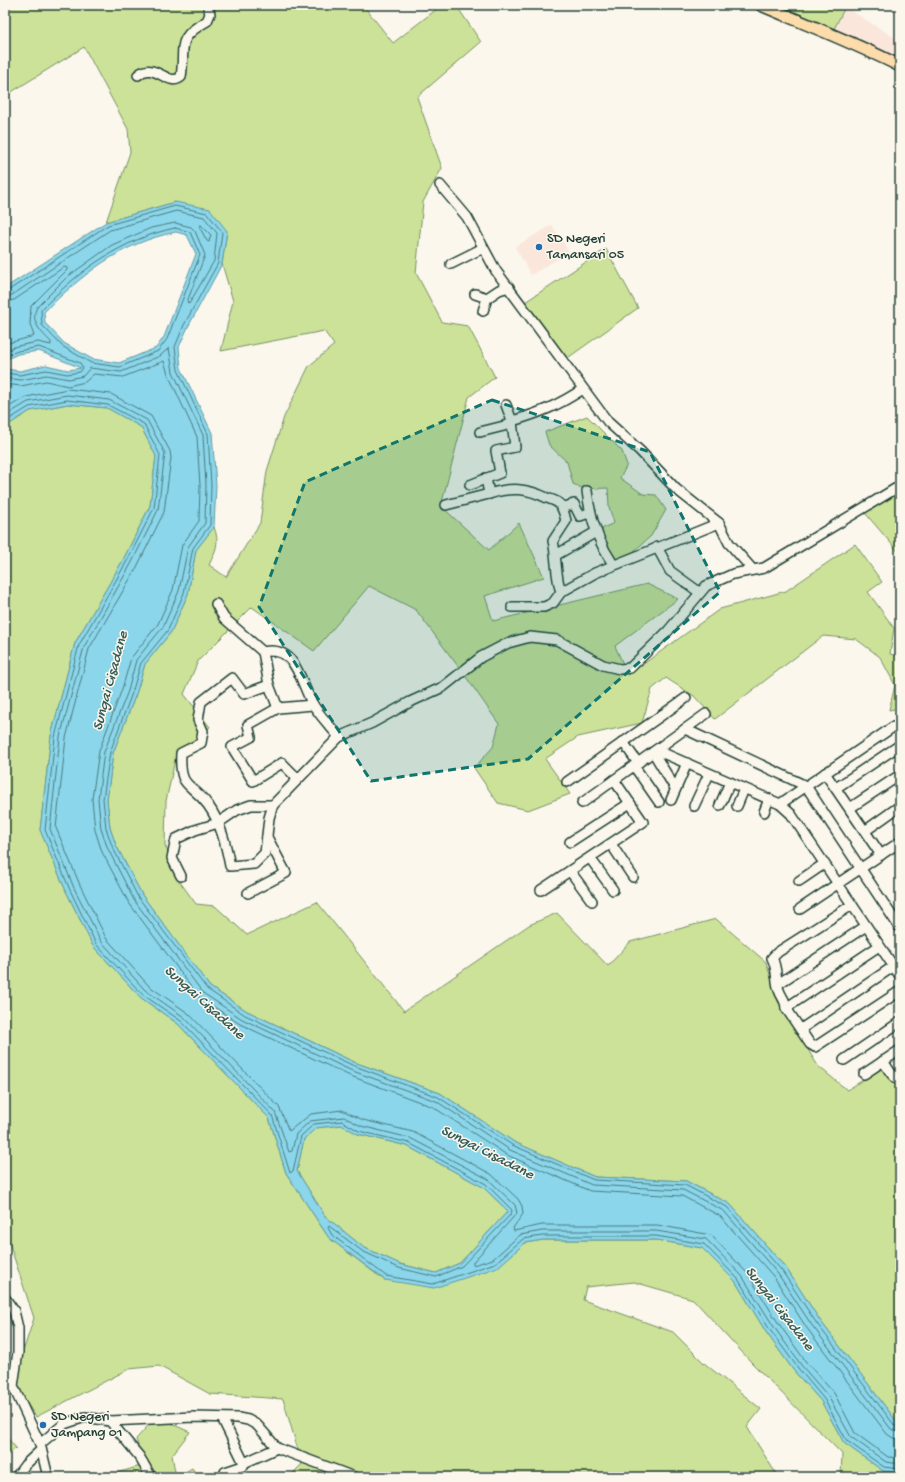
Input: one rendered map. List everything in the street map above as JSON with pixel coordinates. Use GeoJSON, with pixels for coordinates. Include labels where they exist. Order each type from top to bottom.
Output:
{"type":"FeatureCollection","features":[{"type":"Feature","properties":{"kind":"main road"},"geometry":{"type":"LineString","coordinates":[[762,5],[846,42],[866,49],[900,66]]}},
{"type":"Feature","properties":{"kind":"street"},"geometry":{"type":"LineString","coordinates":[[138,75],[142,71],[150,70],[173,80],[177,80],[181,77],[182,46],[187,36],[194,28],[207,21],[210,14],[208,5]]}},
{"type":"Feature","properties":{"kind":"street"},"geometry":{"type":"LineString","coordinates":[[440,185],[467,218],[496,271],[608,422],[640,451],[676,490],[719,523],[729,543],[753,570]]}},
{"type":"Feature","properties":{"kind":"street"},"geometry":{"type":"LineString","coordinates":[[451,264],[483,248]]}},
{"type":"Feature","properties":{"kind":"street"},"geometry":{"type":"LineString","coordinates":[[483,310],[487,298],[499,290],[509,287]]}},
{"type":"Feature","properties":{"kind":"street"},"geometry":{"type":"LineString","coordinates":[[475,294],[487,298]]}},
{"type":"Feature","properties":{"kind":"street"},"geometry":{"type":"LineString","coordinates":[[480,432],[541,413],[565,401],[583,389]]}},
{"type":"Feature","properties":{"kind":"street"},"geometry":{"type":"LineString","coordinates":[[470,485],[500,473],[496,451],[515,446],[512,423],[506,405]]}},
{"type":"Feature","properties":{"kind":"street"},"geometry":{"type":"LineString","coordinates":[[486,478],[489,494]]}},
{"type":"Feature","properties":{"kind":"street"},"geometry":{"type":"LineString","coordinates":[[269,685],[244,694],[232,678],[201,702],[198,720],[203,731],[201,743],[181,753],[180,767],[184,783],[208,804],[218,823],[230,866],[254,864],[259,862],[265,853],[269,818],[273,805],[339,737],[444,687],[482,657],[518,640],[530,637],[557,640],[603,664],[620,669],[630,668],[668,631],[699,592],[706,586],[732,574],[764,568],[899,487]]}},
{"type":"Feature","properties":{"kind":"street"},"geometry":{"type":"LineString","coordinates":[[446,505],[502,490],[519,489],[533,491],[558,503],[562,508],[566,520],[552,541],[556,555],[556,577],[561,592]]}},
{"type":"Feature","properties":{"kind":"street"},"geometry":{"type":"LineString","coordinates":[[587,491],[589,513],[596,532],[613,564]]}},
{"type":"Feature","properties":{"kind":"street"},"geometry":{"type":"LineString","coordinates":[[562,508],[574,504],[580,516],[589,513]]}},
{"type":"Feature","properties":{"kind":"street"},"geometry":{"type":"LineString","coordinates":[[512,607],[544,607],[553,603],[561,592],[613,564],[719,523]]}},
{"type":"Feature","properties":{"kind":"street"},"geometry":{"type":"LineString","coordinates":[[556,555],[596,532]]}},
{"type":"Feature","properties":{"kind":"street"},"geometry":{"type":"LineString","coordinates":[[656,547],[670,571],[699,592]]}},
{"type":"Feature","properties":{"kind":"street"},"geometry":{"type":"LineString","coordinates":[[216,604],[224,618],[263,652],[269,685],[278,708]]}},
{"type":"Feature","properties":{"kind":"street"},"geometry":{"type":"LineString","coordinates":[[263,652],[273,650],[284,654],[295,665],[313,705],[339,737]]}},
{"type":"Feature","properties":{"kind":"street"},"geometry":{"type":"LineString","coordinates":[[567,782],[686,698]]}},
{"type":"Feature","properties":{"kind":"street"},"geometry":{"type":"LineString","coordinates":[[298,779],[282,763],[253,781],[232,747],[251,737],[248,725],[278,708],[313,705]]}},
{"type":"Feature","properties":{"kind":"street"},"geometry":{"type":"LineString","coordinates":[[582,803],[706,714]]}},
{"type":"Feature","properties":{"kind":"street"},"geometry":{"type":"LineString","coordinates":[[780,804],[893,727]]}},
{"type":"Feature","properties":{"kind":"street"},"geometry":{"type":"LineString","coordinates":[[684,729],[806,786],[900,928]]}},
{"type":"Feature","properties":{"kind":"street"},"geometry":{"type":"LineString","coordinates":[[623,742],[659,802]]}},
{"type":"Feature","properties":{"kind":"street"},"geometry":{"type":"LineString","coordinates":[[836,788],[900,745]]}},
{"type":"Feature","properties":{"kind":"street"},"geometry":{"type":"LineString","coordinates":[[654,751],[687,763],[780,804],[790,814],[879,946],[896,964],[900,976]]}},
{"type":"Feature","properties":{"kind":"street"},"geometry":{"type":"LineString","coordinates":[[654,751],[675,788]]}},
{"type":"Feature","properties":{"kind":"street"},"geometry":{"type":"LineString","coordinates":[[671,800],[687,763]]}},
{"type":"Feature","properties":{"kind":"street"},"geometry":{"type":"LineString","coordinates":[[825,773],[881,855]]}},
{"type":"Feature","properties":{"kind":"street"},"geometry":{"type":"LineString","coordinates":[[694,806],[709,774]]}},
{"type":"Feature","properties":{"kind":"street"},"geometry":{"type":"LineString","coordinates":[[850,808],[900,775]]}},
{"type":"Feature","properties":{"kind":"street"},"geometry":{"type":"LineString","coordinates":[[541,890],[643,822],[614,780]]}},
{"type":"Feature","properties":{"kind":"street"},"geometry":{"type":"LineString","coordinates":[[720,805],[730,782]]}},
{"type":"Feature","properties":{"kind":"street"},"geometry":{"type":"LineString","coordinates":[[737,806],[744,789]]}},
{"type":"Feature","properties":{"kind":"street"},"geometry":{"type":"LineString","coordinates":[[764,812],[769,799]]}},
{"type":"Feature","properties":{"kind":"street"},"geometry":{"type":"LineString","coordinates":[[570,842],[630,803]]}},
{"type":"Feature","properties":{"kind":"street"},"geometry":{"type":"LineString","coordinates":[[181,876],[172,858],[176,839],[195,830],[218,823],[237,810],[251,805],[273,805]]}},
{"type":"Feature","properties":{"kind":"street"},"geometry":{"type":"LineString","coordinates":[[865,831],[900,806]]}},
{"type":"Feature","properties":{"kind":"street"},"geometry":{"type":"LineString","coordinates":[[248,893],[286,873],[267,837]]}},
{"type":"Feature","properties":{"kind":"street"},"geometry":{"type":"LineString","coordinates":[[800,909],[900,842]]}},
{"type":"Feature","properties":{"kind":"street"},"geometry":{"type":"LineString","coordinates":[[611,844],[633,877]]}},
{"type":"Feature","properties":{"kind":"street"},"geometry":{"type":"LineString","coordinates":[[590,858],[613,890]]}},
{"type":"Feature","properties":{"kind":"street"},"geometry":{"type":"LineString","coordinates":[[799,881],[824,864]]}},
{"type":"Feature","properties":{"kind":"street"},"geometry":{"type":"LineString","coordinates":[[570,871],[592,901]]}},
{"type":"Feature","properties":{"kind":"street"},"geometry":{"type":"LineString","coordinates":[[852,905],[774,955],[772,958],[777,972],[779,990],[786,1001],[786,1008],[810,1044],[815,1047],[900,991]]}},
{"type":"Feature","properties":{"kind":"street"},"geometry":{"type":"LineString","coordinates":[[778,984],[866,926]]}},
{"type":"Feature","properties":{"kind":"street"},"geometry":{"type":"LineString","coordinates":[[786,1008],[879,946]]}},
{"type":"Feature","properties":{"kind":"street"},"geometry":{"type":"LineString","coordinates":[[801,1029],[896,964]]}},
{"type":"Feature","properties":{"kind":"street"},"geometry":{"type":"LineString","coordinates":[[844,1060],[900,1022]]}},
{"type":"Feature","properties":{"kind":"street"},"geometry":{"type":"LineString","coordinates":[[864,1074],[900,1050]]}},
{"type":"Feature","properties":{"kind":"street"},"geometry":{"type":"LineString","coordinates":[[883,1061],[892,1075],[897,1080],[900,1080]]}},
{"type":"Feature","properties":{"kind":"street"},"geometry":{"type":"LineString","coordinates":[[5,1298],[14,1311],[18,1328],[18,1352],[13,1386],[40,1447],[48,1477]]}},
{"type":"Feature","properties":{"kind":"street"},"geometry":{"type":"LineString","coordinates":[[5,1392],[13,1386]]}},
{"type":"Feature","properties":{"kind":"street"},"geometry":{"type":"LineString","coordinates":[[16,1477],[40,1447],[64,1424],[85,1417],[110,1421],[193,1417],[238,1418],[253,1422],[277,1448],[354,1477]]}},
{"type":"Feature","properties":{"kind":"street"},"geometry":{"type":"LineString","coordinates":[[222,1418],[244,1463]]}},
{"type":"Feature","properties":{"kind":"street"},"geometry":{"type":"LineString","coordinates":[[110,1421],[135,1450],[151,1477]]}},
{"type":"Feature","properties":{"kind":"street"},"geometry":{"type":"LineString","coordinates":[[225,1472],[243,1466],[244,1463],[277,1448]]}},
{"type":"Feature","properties":{"kind":"highlighted area"},"geometry":{"type":"Polygon","coordinates":[[[492,400],[650,452],[720,592],[528,759],[371,781],[259,607],[305,482],[492,400]]]}},
{"type":"Feature","properties":{"kind":"shaded area"},"geometry":{"type":"Polygon","coordinates":[[[845,7],[900,41],[900,67],[831,35],[845,7]]]}},
{"type":"Feature","properties":{"kind":"shaded area"},"geometry":{"type":"Polygon","coordinates":[[[552,225],[569,252],[531,275],[515,247],[552,225]]]}},
{"type":"Feature","properties":{"kind":"green space"},"geometry":{"type":"Polygon","coordinates":[[[5,5],[363,5],[393,43],[442,5],[456,5],[481,42],[417,97],[442,168],[423,202],[416,273],[442,322],[468,326],[495,377],[469,397],[441,506],[489,550],[519,523],[544,577],[485,596],[493,621],[647,584],[678,599],[615,646],[628,675],[720,609],[786,591],[855,544],[882,582],[868,592],[894,628],[890,654],[900,656],[900,708],[889,710],[895,685],[880,657],[856,639],[823,636],[715,719],[694,696],[666,678],[652,689],[642,723],[578,737],[545,759],[570,794],[528,810],[498,803],[474,768],[493,747],[499,724],[416,610],[369,586],[314,651],[252,607],[198,661],[184,694],[210,727],[175,760],[166,801],[165,845],[180,882],[196,904],[215,906],[247,935],[317,902],[404,1011],[529,925],[557,913],[608,966],[630,942],[716,919],[766,962],[778,1001],[818,1066],[847,1090],[881,1069],[900,1087],[900,1426],[819,1319],[786,1268],[730,1204],[686,1181],[595,1177],[514,1142],[440,1093],[354,1062],[247,1011],[210,987],[142,895],[116,845],[110,828],[107,800],[113,753],[136,694],[145,664],[171,632],[188,594],[196,550],[214,527],[217,542],[214,555],[209,565],[226,577],[260,523],[267,471],[284,417],[309,366],[334,345],[324,331],[221,351],[233,301],[222,264],[227,231],[175,202],[106,222],[130,152],[128,129],[84,47],[5,96],[5,5]]]}},
{"type":"Feature","properties":{"kind":"green space"},"geometry":{"type":"Polygon","coordinates":[[[757,5],[852,5],[845,7],[831,35],[757,5]]]}},
{"type":"Feature","properties":{"kind":"green space"},"geometry":{"type":"Polygon","coordinates":[[[606,249],[638,308],[562,362],[525,302],[606,249]]]}},
{"type":"Feature","properties":{"kind":"green space"},"geometry":{"type":"Polygon","coordinates":[[[68,404],[107,408],[141,427],[156,456],[150,506],[123,560],[75,643],[51,736],[40,830],[66,891],[93,946],[140,997],[178,1024],[269,1118],[286,1173],[329,1238],[384,1280],[497,1267],[525,1243],[543,1240],[656,1240],[702,1248],[735,1281],[766,1332],[794,1371],[821,1401],[844,1443],[883,1471],[900,1473],[900,1477],[841,1477],[842,1454],[752,1363],[693,1299],[634,1282],[586,1287],[583,1300],[673,1332],[704,1363],[761,1409],[747,1427],[778,1477],[289,1477],[302,1464],[283,1399],[210,1394],[159,1366],[129,1369],[36,1417],[13,1382],[34,1318],[5,1230],[5,427],[30,411],[68,404]]]}},
{"type":"Feature","properties":{"kind":"green space"},"geometry":{"type":"Polygon","coordinates":[[[587,416],[622,451],[627,465],[620,478],[643,494],[656,495],[666,510],[651,536],[624,560],[608,557],[598,538],[603,528],[614,523],[609,507],[608,488],[584,489],[573,484],[567,462],[549,445],[545,432],[587,416]]]}},
{"type":"Feature","properties":{"kind":"green space"},"geometry":{"type":"Polygon","coordinates":[[[900,482],[900,554],[860,507],[900,482]]]}},
{"type":"Feature","properties":{"kind":"green space"},"geometry":{"type":"Polygon","coordinates":[[[342,1125],[358,1134],[407,1146],[483,1187],[508,1211],[460,1263],[436,1273],[400,1264],[363,1247],[325,1216],[297,1171],[304,1139],[315,1128],[342,1125]]]}},
{"type":"Feature","properties":{"kind":"green space"},"geometry":{"type":"Polygon","coordinates":[[[156,1417],[190,1432],[172,1455],[176,1477],[103,1477],[144,1465],[136,1439],[156,1417]]]}},
{"type":"Feature","properties":{"kind":"green space"},"geometry":{"type":"Polygon","coordinates":[[[5,1435],[16,1448],[5,1457],[5,1435]]]}},
{"type":"Feature","properties":{"kind":"green space"},"geometry":{"type":"Polygon","coordinates":[[[192,1468],[198,1477],[177,1477],[192,1468]]]}},
{"type":"Feature","properties":{"kind":"water","name":"Sungai Cisadane"},"geometry":{"type":"Polygon","coordinates":[[[175,202],[210,209],[227,231],[222,264],[188,327],[179,347],[181,368],[212,433],[216,485],[214,527],[196,550],[188,594],[171,632],[145,664],[136,694],[113,753],[107,800],[110,828],[116,845],[142,895],[210,987],[247,1011],[354,1062],[440,1093],[514,1142],[595,1177],[686,1181],[730,1204],[786,1268],[819,1319],[900,1426],[900,1473],[883,1471],[844,1443],[821,1401],[794,1371],[766,1332],[735,1281],[702,1248],[656,1240],[543,1240],[525,1243],[498,1267],[434,1288],[385,1280],[329,1238],[286,1173],[269,1118],[178,1024],[140,997],[93,946],[66,891],[40,830],[51,736],[75,643],[123,560],[150,506],[156,456],[141,427],[107,408],[68,404],[30,411],[5,427],[5,369],[20,371],[46,365],[68,370],[81,368],[39,351],[18,354],[5,360],[5,288],[106,222],[175,202]],[[176,232],[156,237],[120,252],[88,273],[44,312],[45,323],[64,343],[92,359],[119,363],[156,348],[164,337],[196,254],[187,235],[176,232]],[[341,1125],[316,1128],[304,1139],[297,1171],[325,1216],[363,1247],[400,1264],[436,1273],[460,1263],[508,1211],[483,1187],[407,1146],[358,1134],[341,1125]]]}},
{"type":"Feature","properties":{"kind":"place","name":"SD Negeri Tamansari 05"},"geometry":{"type":"Point","coordinates":[539,247]}},
{"type":"Feature","properties":{"kind":"place","name":"SD Negeri Jampang 01"},"geometry":{"type":"Point","coordinates":[43,1425]}}]}
